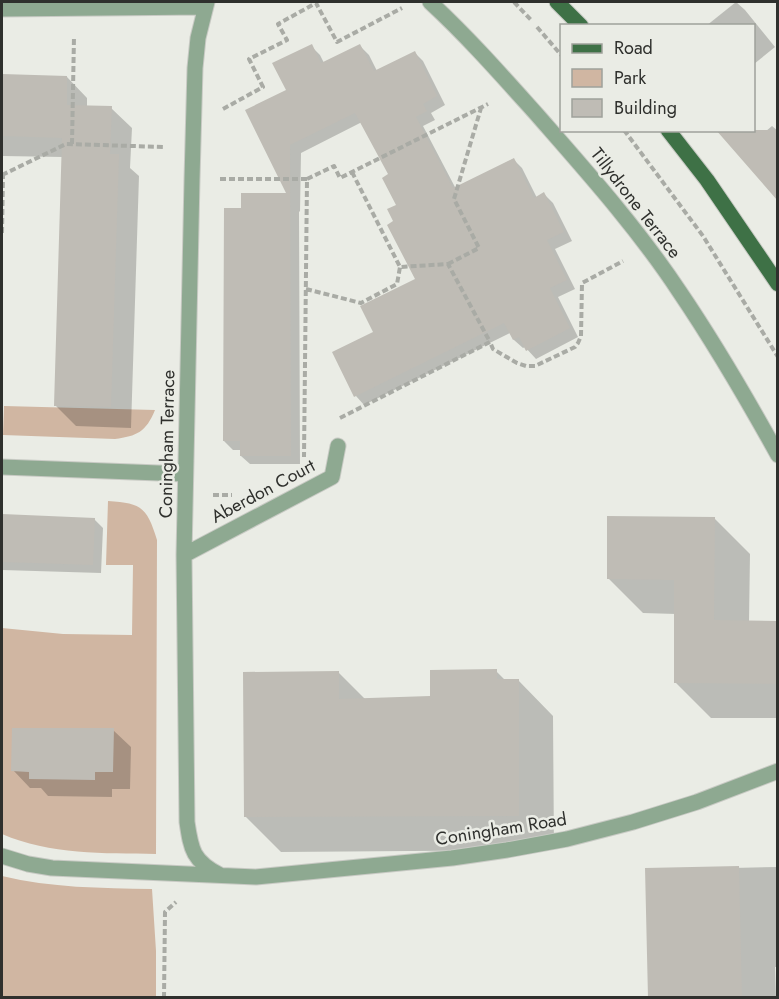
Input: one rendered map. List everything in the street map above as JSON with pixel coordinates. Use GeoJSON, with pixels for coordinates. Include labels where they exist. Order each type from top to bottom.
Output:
{"type":"FeatureCollection","features":[{"type":"Feature","properties":{"kind":"main road"},"geometry":{"type":"LineString","coordinates":[[557,2],[579,24]]}},
{"type":"Feature","properties":{"kind":"main road"},"geometry":{"type":"LineString","coordinates":[[670,132],[707,180],[777,284]]}},
{"type":"Feature","properties":{"kind":"street","name":"Tillydrone Terrace"},"geometry":{"type":"LineString","coordinates":[[430,2],[516,90],[648,248],[712,341],[777,455]]}},
{"type":"Feature","properties":{"kind":"street"},"geometry":{"type":"LineString","coordinates":[[2,9],[205,4]]}},
{"type":"Feature","properties":{"kind":"street","name":"Coningham Terrace"},"geometry":{"type":"LineString","coordinates":[[205,4],[198,38],[194,124],[185,474],[187,822],[195,855],[205,867],[220,875]]}},
{"type":"Feature","properties":{"kind":"street","name":"Aberdon Court"},"geometry":{"type":"LineString","coordinates":[[184,555],[332,477],[338,446]]}},
{"type":"Feature","properties":{"kind":"street"},"geometry":{"type":"LineString","coordinates":[[2,467],[185,474]]}},
{"type":"Feature","properties":{"kind":"street","name":"Coningham Road"},"geometry":{"type":"LineString","coordinates":[[2,856],[52,868],[256,877],[452,858],[567,839],[633,822],[697,802],[777,771]]}},
{"type":"Feature","properties":{"kind":"path"},"geometry":{"type":"LineString","coordinates":[[514,2],[560,55]]}},
{"type":"Feature","properties":{"kind":"path"},"geometry":{"type":"LineString","coordinates":[[194,124],[263,87],[249,59],[287,40],[278,24],[316,3],[337,42],[404,7]]}},
{"type":"Feature","properties":{"kind":"path"},"geometry":{"type":"LineString","coordinates":[[72,144],[75,9]]}},
{"type":"Feature","properties":{"kind":"path"},"geometry":{"type":"LineString","coordinates":[[192,179],[307,179],[334,166],[340,178],[516,90]]}},
{"type":"Feature","properties":{"kind":"path"},"geometry":{"type":"LineString","coordinates":[[400,267],[448,264],[478,248],[454,199],[481,108]]}},
{"type":"Feature","properties":{"kind":"path"},"geometry":{"type":"LineString","coordinates":[[625,132],[703,236],[777,357]]}},
{"type":"Feature","properties":{"kind":"path"},"geometry":{"type":"LineString","coordinates":[[2,233],[2,175],[66,144],[193,148]]}},
{"type":"Feature","properties":{"kind":"path"},"geometry":{"type":"LineString","coordinates":[[306,289],[361,303],[397,284],[400,267],[352,172]]}},
{"type":"Feature","properties":{"kind":"path"},"geometry":{"type":"LineString","coordinates":[[304,464],[307,179]]}},
{"type":"Feature","properties":{"kind":"path"},"geometry":{"type":"LineString","coordinates":[[448,264],[493,349],[517,363],[535,366],[578,343],[581,336],[582,283],[648,248]]}},
{"type":"Feature","properties":{"kind":"path"},"geometry":{"type":"LineString","coordinates":[[332,422],[490,342]]}},
{"type":"Feature","properties":{"kind":"path"},"geometry":{"type":"LineString","coordinates":[[305,435],[313,431]]}},
{"type":"Feature","properties":{"kind":"path"},"geometry":{"type":"LineString","coordinates":[[185,495],[238,494]]}},
{"type":"Feature","properties":{"kind":"path"},"geometry":{"type":"LineString","coordinates":[[164,998],[165,912],[191,890],[220,875]]}},
{"type":"Feature","properties":{"kind":"green space"},"geometry":{"type":"Polygon","coordinates":[[[4,406],[155,410],[140,432],[115,439],[3,435],[4,406]]]}},
{"type":"Feature","properties":{"kind":"green space"},"geometry":{"type":"Polygon","coordinates":[[[108,501],[128,503],[141,509],[150,520],[157,540],[156,854],[78,852],[39,846],[2,834],[2,628],[63,634],[132,635],[133,565],[106,565],[108,501]]]}},
{"type":"Feature","properties":{"kind":"green space"},"geometry":{"type":"Polygon","coordinates":[[[2,876],[58,885],[152,889],[156,997],[2,997],[2,876]]]}},
{"type":"Feature","properties":{"kind":"building"},"geometry":{"type":"Polygon","coordinates":[[[312,44],[321,63],[360,44],[374,71],[415,51],[437,96],[423,104],[427,111],[416,117],[453,188],[514,158],[534,198],[544,192],[564,232],[547,240],[567,280],[550,288],[570,328],[526,351],[519,337],[513,340],[504,323],[354,397],[332,352],[373,332],[360,306],[415,279],[387,225],[393,221],[387,209],[396,205],[382,178],[388,174],[355,113],[290,145],[291,456],[240,456],[240,441],[223,441],[224,208],[241,208],[241,193],[286,193],[245,110],[286,90],[272,63],[312,44]]]}},
{"type":"Feature","properties":{"kind":"building"},"geometry":{"type":"Polygon","coordinates":[[[2,74],[67,76],[67,105],[112,106],[110,154],[119,154],[111,407],[54,406],[62,138],[2,136],[2,74]]]}},
{"type":"Feature","properties":{"kind":"building"},"geometry":{"type":"Polygon","coordinates":[[[777,130],[777,200],[718,132],[777,130]]]}},
{"type":"Feature","properties":{"kind":"building"},"geometry":{"type":"Polygon","coordinates":[[[2,514],[95,518],[93,565],[2,562],[2,514]]]}},
{"type":"Feature","properties":{"kind":"building"},"geometry":{"type":"Polygon","coordinates":[[[607,516],[715,517],[714,620],[777,621],[777,684],[674,683],[674,580],[607,579],[607,516]]]}},
{"type":"Feature","properties":{"kind":"building"},"geometry":{"type":"Polygon","coordinates":[[[497,669],[497,679],[519,679],[519,816],[244,817],[243,672],[339,671],[339,699],[430,696],[430,670],[497,669]]]}},
{"type":"Feature","properties":{"kind":"building"},"geometry":{"type":"Polygon","coordinates":[[[12,728],[114,728],[113,772],[95,772],[95,780],[29,779],[29,772],[11,771],[12,728]]]}},
{"type":"Feature","properties":{"kind":"building"},"geometry":{"type":"Polygon","coordinates":[[[739,866],[742,998],[648,998],[645,868],[739,866]]]}}]}
